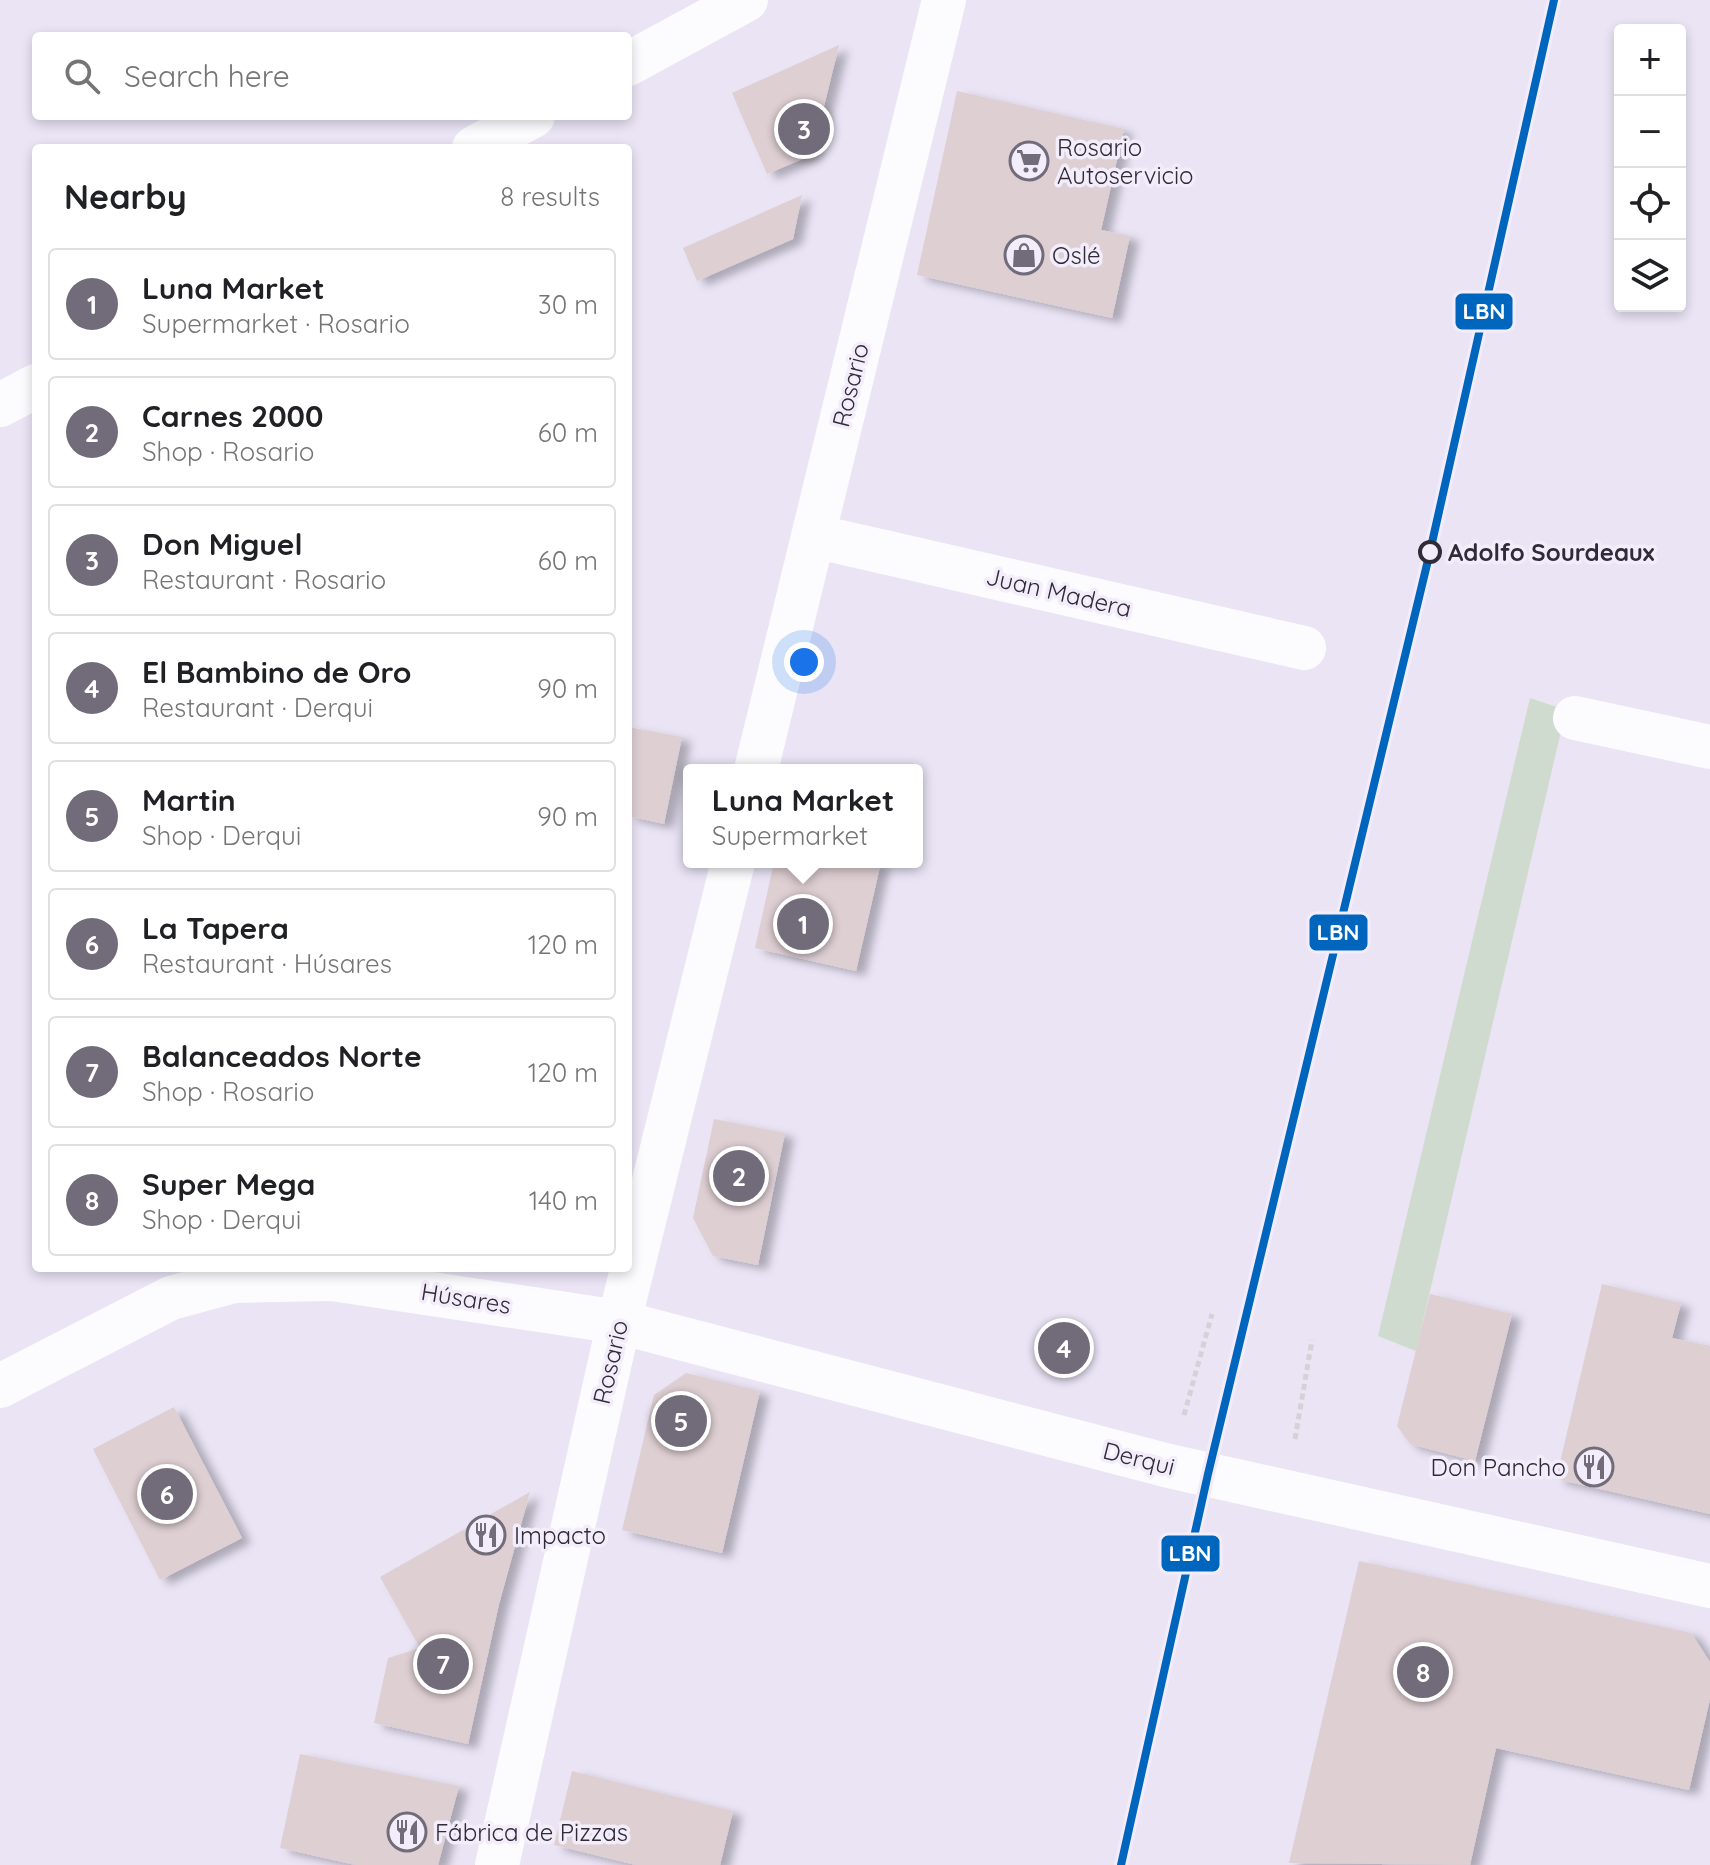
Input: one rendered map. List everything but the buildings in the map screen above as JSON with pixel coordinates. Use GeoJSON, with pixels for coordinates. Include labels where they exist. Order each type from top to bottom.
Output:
{"type":"FeatureCollection","features":[{"type":"Feature","properties":{"kind":"street"},"geometry":{"type":"LineString","coordinates":[[632,62],[746,0]]}},
{"type":"Feature","properties":{"kind":"street","name":"Rosario"},"geometry":{"type":"LineString","coordinates":[[757,764],[944,0]]}},
{"type":"Feature","properties":{"kind":"street"},"geometry":{"type":"LineString","coordinates":[[481,144],[526,120]]}},
{"type":"Feature","properties":{"kind":"street"},"geometry":{"type":"LineString","coordinates":[[0,405],[32,388]]}},
{"type":"Feature","properties":{"kind":"street","name":"Juan Madera"},"geometry":{"type":"LineString","coordinates":[[814,536],[1304,648]]}},
{"type":"Feature","properties":{"kind":"street"},"geometry":{"type":"LineString","coordinates":[[1575,718],[1710,747]]}},
{"type":"Feature","properties":{"kind":"street","name":"Rosario"},"geometry":{"type":"LineString","coordinates":[[632,1270],[732,868]]}},
{"type":"Feature","properties":{"kind":"street","name":"Rosario"},"geometry":{"type":"LineString","coordinates":[[497,1865],[631,1272]]}},
{"type":"Feature","properties":{"kind":"street","name":"Húsares"},"geometry":{"type":"LineString","coordinates":[[2,1379],[171,1298],[234,1281],[332,1279],[619,1322]]}},
{"type":"Feature","properties":{"kind":"street","name":"Derqui"},"geometry":{"type":"LineString","coordinates":[[619,1322],[1169,1466],[1710,1586]]}},
{"type":"Feature","properties":{"kind":"path"},"geometry":{"type":"LineString","coordinates":[[1169,1466],[1212,1314]]}},
{"type":"Feature","properties":{"kind":"path"},"geometry":{"type":"LineString","coordinates":[[1285,1492],[1312,1340]]}},
{"type":"Feature","properties":{"kind":"shaded area"},"geometry":{"type":"Polygon","coordinates":[[[1530,698],[1566,710],[1416,1351],[1378,1336],[1530,698]]]}},
{"type":"Feature","properties":{"kind":"transit line","name":"LBN"},"geometry":{"type":"LineString","coordinates":[[1121,1865],[1208,1474],[1429,556],[1554,0]]}},
{"type":"Feature","properties":{"kind":"place","name":"Don Miguel"},"geometry":{"type":"Point","coordinates":[804,129]}},
{"type":"Feature","properties":{"kind":"place","name":"Rosario Autoservicio"},"geometry":{"type":"Point","coordinates":[1029,161]}},
{"type":"Feature","properties":{"kind":"place","name":"Oslé"},"geometry":{"type":"Point","coordinates":[1024,255]}},
{"type":"Feature","properties":{"kind":"place","name":"Adolfo Sourdeaux"},"geometry":{"type":"Point","coordinates":[1430,552]}},
{"type":"Feature","properties":{"kind":"place","name":"Luna Market"},"geometry":{"type":"Point","coordinates":[803,924]}},
{"type":"Feature","properties":{"kind":"place","name":"Carnes 2000"},"geometry":{"type":"Point","coordinates":[739,1176]}},
{"type":"Feature","properties":{"kind":"place","name":"El Bambino de Oro"},"geometry":{"type":"Point","coordinates":[1064,1348]}},
{"type":"Feature","properties":{"kind":"place","name":"Martin"},"geometry":{"type":"Point","coordinates":[681,1421]}},
{"type":"Feature","properties":{"kind":"place","name":"Don Pancho"},"geometry":{"type":"Point","coordinates":[1594,1467]}},
{"type":"Feature","properties":{"kind":"place","name":"La Tapera"},"geometry":{"type":"Point","coordinates":[167,1494]}},
{"type":"Feature","properties":{"kind":"place","name":"Impacto"},"geometry":{"type":"Point","coordinates":[486,1535]}},
{"type":"Feature","properties":{"kind":"place","name":"Balanceados Norte"},"geometry":{"type":"Point","coordinates":[443,1664]}},
{"type":"Feature","properties":{"kind":"place","name":"Super Mega"},"geometry":{"type":"Point","coordinates":[1423,1672]}},
{"type":"Feature","properties":{"kind":"place","name":"Fábrica de Pizzas"},"geometry":{"type":"Point","coordinates":[407,1832]}}]}
